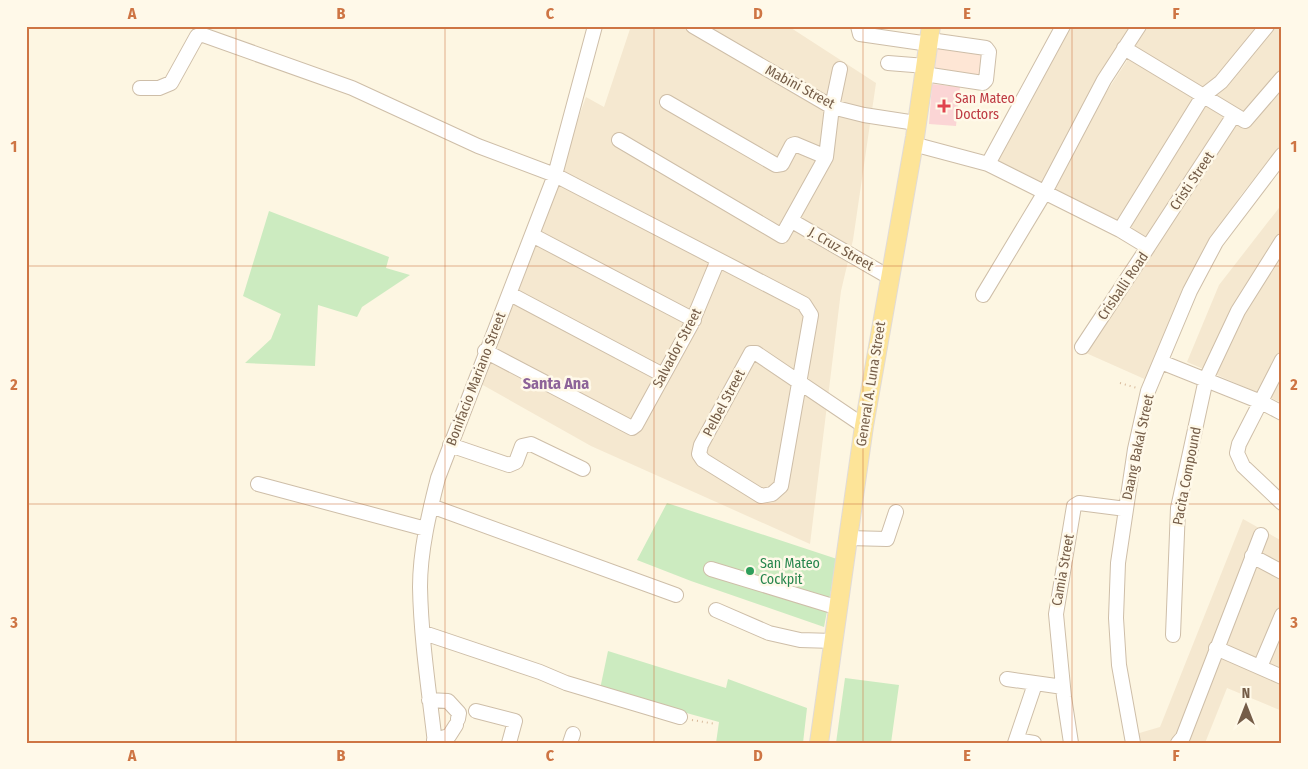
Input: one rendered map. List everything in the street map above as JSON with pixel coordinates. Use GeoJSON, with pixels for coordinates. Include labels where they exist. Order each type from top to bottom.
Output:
{"type":"FeatureCollection","features":[{"type":"Feature","properties":{"kind":"main road","name":"General A. Luna Street"},"geometry":{"type":"LineString","coordinates":[[819,743],[864,426],[930,37]]}},
{"type":"Feature","properties":{"kind":"street","name":"Bonifacio Mariano Street"},"geometry":{"type":"LineString","coordinates":[[435,741],[424,665],[424,633],[420,586],[426,529],[431,506],[450,446],[485,351],[510,294],[555,175],[595,26]]}},
{"type":"Feature","properties":{"kind":"street","name":"Mabini Street"},"geometry":{"type":"LineString","coordinates":[[693,26],[832,107],[864,115],[916,123]]}},
{"type":"Feature","properties":{"kind":"street"},"geometry":{"type":"LineString","coordinates":[[858,26],[860,34],[930,37],[986,48],[989,52],[986,80],[982,83],[888,63]]}},
{"type":"Feature","properties":{"kind":"street"},"geometry":{"type":"LineString","coordinates":[[988,164],[1063,26]]}},
{"type":"Feature","properties":{"kind":"street"},"geometry":{"type":"LineString","coordinates":[[983,295],[1045,192],[1104,80],[1139,26]]}},
{"type":"Feature","properties":{"kind":"street"},"geometry":{"type":"LineString","coordinates":[[1120,230],[1203,96],[1221,82],[1267,26]]}},
{"type":"Feature","properties":{"kind":"street","name":"Pelbel Street"},"geometry":{"type":"LineString","coordinates":[[140,88],[159,88],[170,83],[197,36],[203,35],[352,88],[478,146],[555,175],[804,304],[811,315],[798,381],[781,486],[772,494],[761,496],[702,460],[699,454],[701,446],[752,353],[756,353],[798,381],[864,426]]}},
{"type":"Feature","properties":{"kind":"street"},"geometry":{"type":"LineString","coordinates":[[1124,48],[1246,121],[1282,78]]}},
{"type":"Feature","properties":{"kind":"street"},"geometry":{"type":"LineString","coordinates":[[619,140],[780,236],[784,235],[826,157],[832,107],[840,69]]}},
{"type":"Feature","properties":{"kind":"street"},"geometry":{"type":"LineString","coordinates":[[667,102],[776,165],[782,164],[792,145],[796,144],[826,157]]}},
{"type":"Feature","properties":{"kind":"street","name":"Cristi Street"},"geometry":{"type":"LineString","coordinates":[[1148,247],[1234,115]]}},
{"type":"Feature","properties":{"kind":"street","name":"Crisballi Road"},"geometry":{"type":"LineString","coordinates":[[913,144],[988,164],[1120,230],[1148,247],[1082,347]]}},
{"type":"Feature","properties":{"kind":"street","name":"Daang Bakal Street"},"geometry":{"type":"LineString","coordinates":[[1133,743],[1120,665],[1116,618],[1118,562],[1135,449],[1148,391],[1190,292],[1216,242],[1282,155]]}},
{"type":"Feature","properties":{"kind":"street","name":"J. Cruz Street"},"geometry":{"type":"LineString","coordinates":[[792,221],[889,277]]}},
{"type":"Feature","properties":{"kind":"street"},"geometry":{"type":"LineString","coordinates":[[532,236],[694,320]]}},
{"type":"Feature","properties":{"kind":"street","name":"Pacita Compound"},"geometry":{"type":"LineString","coordinates":[[1172,635],[1178,508],[1206,379],[1238,311],[1282,241]]}},
{"type":"Feature","properties":{"kind":"street","name":"Salvador Street"},"geometry":{"type":"LineString","coordinates":[[485,351],[628,428],[632,428],[636,425],[694,320],[718,260]]}},
{"type":"Feature","properties":{"kind":"street"},"geometry":{"type":"LineString","coordinates":[[510,294],[663,375]]}},
{"type":"Feature","properties":{"kind":"street"},"geometry":{"type":"LineString","coordinates":[[1282,360],[1239,444],[1237,453],[1243,466],[1282,503]]}},
{"type":"Feature","properties":{"kind":"street"},"geometry":{"type":"LineString","coordinates":[[1161,362],[1261,402],[1282,413]]}},
{"type":"Feature","properties":{"kind":"street"},"geometry":{"type":"LineString","coordinates":[[450,446],[509,465],[516,462],[522,446],[531,444],[583,469]]}},
{"type":"Feature","properties":{"kind":"street"},"geometry":{"type":"LineString","coordinates":[[258,484],[426,529]]}},
{"type":"Feature","properties":{"kind":"street","name":"Camia Street"},"geometry":{"type":"LineString","coordinates":[[1071,743],[1056,614],[1074,506],[1078,503],[1126,510]]}},
{"type":"Feature","properties":{"kind":"street"},"geometry":{"type":"LineString","coordinates":[[431,506],[676,595]]}},
{"type":"Feature","properties":{"kind":"street"},"geometry":{"type":"LineString","coordinates":[[848,538],[887,539],[890,535],[896,512]]}},
{"type":"Feature","properties":{"kind":"street"},"geometry":{"type":"LineString","coordinates":[[1178,743],[1183,737],[1261,536]]}},
{"type":"Feature","properties":{"kind":"street"},"geometry":{"type":"LineString","coordinates":[[1252,556],[1282,572]]}},
{"type":"Feature","properties":{"kind":"street"},"geometry":{"type":"LineString","coordinates":[[711,568],[838,608]]}},
{"type":"Feature","properties":{"kind":"street"},"geometry":{"type":"LineString","coordinates":[[716,610],[769,633],[800,640],[834,641]]}},
{"type":"Feature","properties":{"kind":"street"},"geometry":{"type":"LineString","coordinates":[[1260,668],[1282,616]]}},
{"type":"Feature","properties":{"kind":"street"},"geometry":{"type":"LineString","coordinates":[[424,633],[540,672],[566,683],[680,717]]}},
{"type":"Feature","properties":{"kind":"street"},"geometry":{"type":"LineString","coordinates":[[1216,648],[1282,677]]}},
{"type":"Feature","properties":{"kind":"street"},"geometry":{"type":"LineString","coordinates":[[1007,679],[1063,687]]}},
{"type":"Feature","properties":{"kind":"street"},"geometry":{"type":"LineString","coordinates":[[1034,743],[1016,741],[1035,684]]}},
{"type":"Feature","properties":{"kind":"street"},"geometry":{"type":"LineString","coordinates":[[429,700],[448,701],[459,713],[455,731],[435,741]]}},
{"type":"Feature","properties":{"kind":"street"},"geometry":{"type":"LineString","coordinates":[[476,711],[515,721],[509,743]]}},
{"type":"Feature","properties":{"kind":"path"},"geometry":{"type":"LineString","coordinates":[[1120,383],[1148,391]]}},
{"type":"Feature","properties":{"kind":"path"},"geometry":{"type":"LineString","coordinates":[[680,717],[716,724]]}},
{"type":"Feature","properties":{"kind":"shaded area"},"geometry":{"type":"Polygon","coordinates":[[[631,26],[788,26],[876,83],[853,240],[841,291],[810,544],[591,446],[481,384],[586,97],[604,107],[631,26]]]}},
{"type":"Feature","properties":{"kind":"shaded area"},"geometry":{"type":"Polygon","coordinates":[[[1061,26],[1132,26],[1048,182],[1130,56],[1197,97],[1116,222],[1043,191],[984,171],[1061,26]]]}},
{"type":"Feature","properties":{"kind":"shaded area"},"geometry":{"type":"Polygon","coordinates":[[[1144,26],[1282,26],[1282,70],[1244,116],[1131,46],[1144,26]]]}},
{"type":"Feature","properties":{"kind":"shaded area"},"geometry":{"type":"Polygon","coordinates":[[[938,39],[996,48],[990,86],[962,82],[933,73],[938,39]]]}},
{"type":"Feature","properties":{"kind":"shaded area"},"geometry":{"type":"Polygon","coordinates":[[[1282,83],[1282,144],[1241,195],[1192,277],[1149,381],[1077,349],[1236,123],[1282,83]]]}},
{"type":"Feature","properties":{"kind":"shaded area","name":"San Mateo Doctors"},"geometry":{"type":"Polygon","coordinates":[[[932,84],[960,87],[956,126],[929,124],[932,84]]]}},
{"type":"Feature","properties":{"kind":"shaded area"},"geometry":{"type":"Polygon","coordinates":[[[1203,99],[1228,115],[1145,249],[1116,236],[1203,99]]]}},
{"type":"Feature","properties":{"kind":"shaded area"},"geometry":{"type":"Polygon","coordinates":[[[1282,204],[1282,403],[1187,362],[1219,285],[1282,204]]]}},
{"type":"Feature","properties":{"kind":"shaded area"},"geometry":{"type":"Polygon","coordinates":[[[1243,519],[1282,541],[1282,711],[1227,688],[1205,743],[1138,743],[1136,734],[1160,727],[1243,519]]]}},
{"type":"Feature","properties":{"kind":"green space"},"geometry":{"type":"Polygon","coordinates":[[[269,211],[389,257],[386,268],[410,275],[362,307],[357,317],[318,305],[315,366],[245,363],[271,339],[281,314],[243,296],[269,211]]]}},
{"type":"Feature","properties":{"kind":"green space","name":"San Mateo Cockpit"},"geometry":{"type":"Polygon","coordinates":[[[667,503],[837,559],[824,627],[691,581],[637,560],[667,503]]]}},
{"type":"Feature","properties":{"kind":"green space"},"geometry":{"type":"Polygon","coordinates":[[[608,651],[726,688],[728,679],[807,708],[803,743],[716,743],[719,722],[600,689],[608,651]]]}},
{"type":"Feature","properties":{"kind":"green space"},"geometry":{"type":"Polygon","coordinates":[[[845,678],[899,685],[891,743],[836,743],[845,678]]]}},
{"type":"Feature","properties":{"kind":"place","name":"San Mateo Doctors"},"geometry":{"type":"Point","coordinates":[944,106]}},
{"type":"Feature","properties":{"kind":"place","name":"San Mateo Cockpit"},"geometry":{"type":"Point","coordinates":[750,571]}},
{"type":"Feature","properties":{"kind":"district","name":"Santa Ana"},"geometry":{"type":"Point","coordinates":[556,383]}}]}
